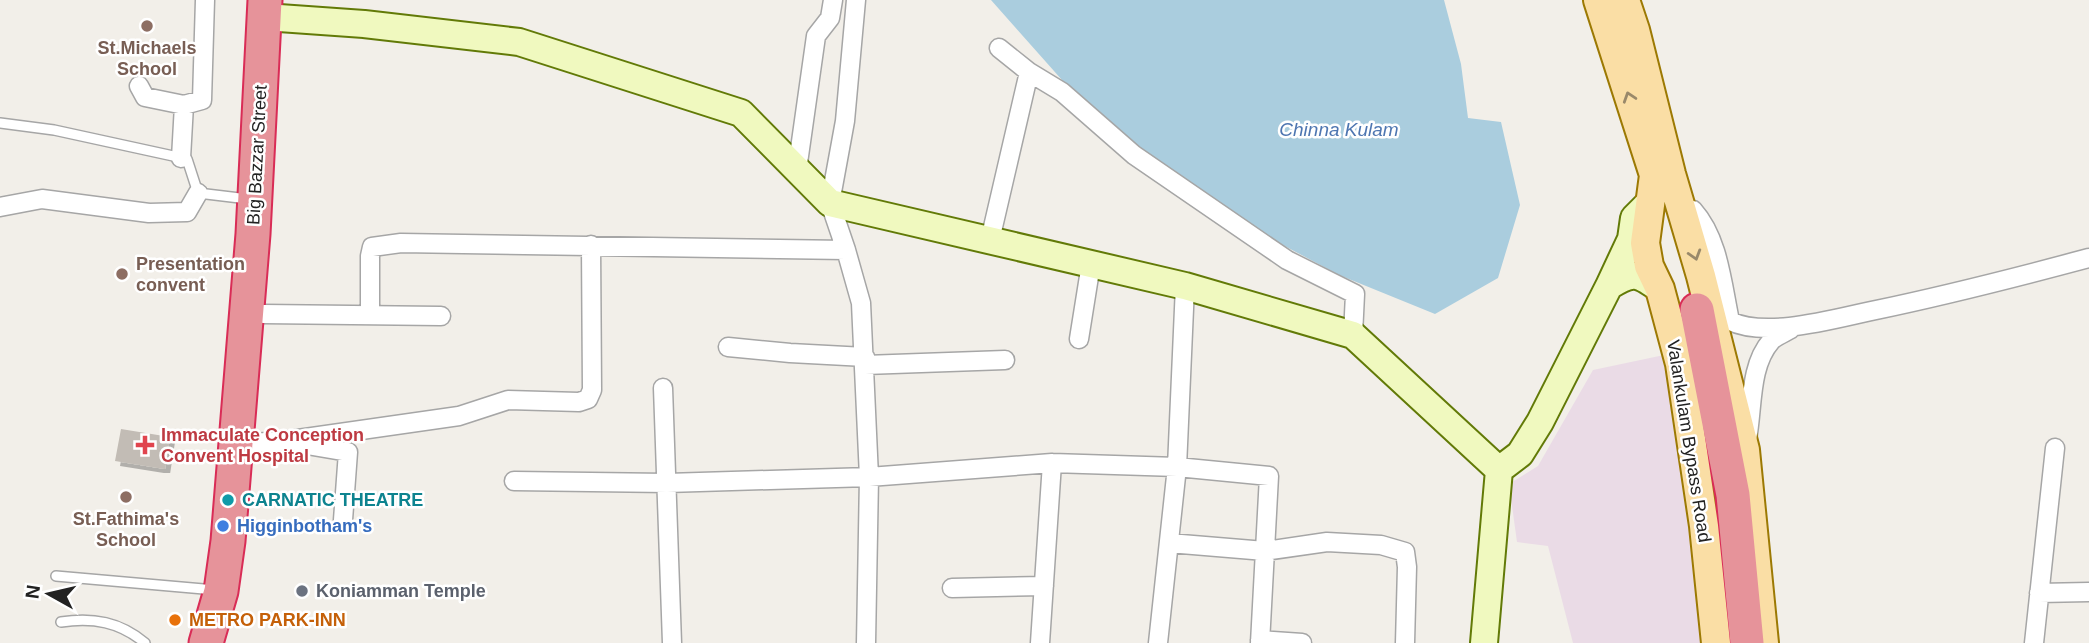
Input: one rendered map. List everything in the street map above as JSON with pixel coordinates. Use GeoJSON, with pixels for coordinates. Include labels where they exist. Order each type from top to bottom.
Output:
{"type":"FeatureCollection","features":[{"type":"Feature","properties":{"kind":"highway","name":"Big Bazzar Street"},"geometry":{"type":"LineString","coordinates":[[206,643],[220,590],[228,541],[253,234],[253,200],[274,9]]}},
{"type":"Feature","properties":{"kind":"highway","name":"Big Bazzar Street"},"geometry":{"type":"LineString","coordinates":[[230,643],[243,542],[268,442],[262,314],[274,9]]}},
{"type":"Feature","properties":{"kind":"highway"},"geometry":{"type":"LineString","coordinates":[[1680,303],[1717,496],[1732,643]]}},
{"type":"Feature","properties":{"kind":"highway"},"geometry":{"type":"LineString","coordinates":[[1680,303],[1733,495],[1747,643]]}},
{"type":"Feature","properties":{"kind":"main road","name":"Valankulam Bypass Road"},"geometry":{"type":"LineString","coordinates":[[1598,0],[1658,192],[1681,210],[1680,364],[1704,526],[1716,643]]}},
{"type":"Feature","properties":{"kind":"main road","name":"Valankulam Bypass Road"},"geometry":{"type":"LineString","coordinates":[[1625,0],[1635,30],[1658,192],[1645,243],[1649,266],[1680,303],[1745,450],[1764,643]]}},
{"type":"Feature","properties":{"kind":"street"},"geometry":{"type":"LineString","coordinates":[[139,86],[145,97],[184,104],[202,100],[205,0]]}},
{"type":"Feature","properties":{"kind":"street"},"geometry":{"type":"LineString","coordinates":[[797,170],[816,36],[830,18],[833,0]]}},
{"type":"Feature","properties":{"kind":"street"},"geometry":{"type":"LineString","coordinates":[[830,203],[845,121],[856,0]]}},
{"type":"Feature","properties":{"kind":"street"},"geometry":{"type":"LineString","coordinates":[[274,9],[364,24],[519,42],[741,113],[830,203],[861,303],[869,477],[866,643]]}},
{"type":"Feature","properties":{"kind":"street"},"geometry":{"type":"LineString","coordinates":[[999,48],[1028,72],[1062,92],[1134,155],[1276,252],[1355,294],[1353,335]]}},
{"type":"Feature","properties":{"kind":"street"},"geometry":{"type":"LineString","coordinates":[[990,240],[1028,72]]}},
{"type":"Feature","properties":{"kind":"street"},"geometry":{"type":"LineString","coordinates":[[181,158],[184,104]]}},
{"type":"Feature","properties":{"kind":"street"},"geometry":{"type":"LineString","coordinates":[[1484,643],[1499,470],[1520,454],[1534,433],[1631,239],[1634,218],[1658,192]]}},
{"type":"Feature","properties":{"kind":"street"},"geometry":{"type":"LineString","coordinates":[[0,206],[42,199],[149,213],[187,212],[198,193]]}},
{"type":"Feature","properties":{"kind":"street"},"geometry":{"type":"LineString","coordinates":[[830,203],[1185,286],[1353,335],[1499,470]]}},
{"type":"Feature","properties":{"kind":"street"},"geometry":{"type":"LineString","coordinates":[[1681,210],[1693,209],[1704,222],[1715,251],[1730,321],[1742,327],[1794,327],[1975,290],[2089,258]]}},
{"type":"Feature","properties":{"kind":"street"},"geometry":{"type":"LineString","coordinates":[[370,315],[372,247],[401,243],[846,250]]}},
{"type":"Feature","properties":{"kind":"street"},"geometry":{"type":"LineString","coordinates":[[268,442],[459,416],[508,400],[579,402],[588,399],[592,390],[591,245]]}},
{"type":"Feature","properties":{"kind":"street"},"geometry":{"type":"LineString","coordinates":[[1079,339],[1091,264]]}},
{"type":"Feature","properties":{"kind":"street"},"geometry":{"type":"LineString","coordinates":[[1609,286],[1627,275],[1639,275],[1680,303]]}},
{"type":"Feature","properties":{"kind":"street"},"geometry":{"type":"LineString","coordinates":[[1158,643],[1177,467],[1185,286]]}},
{"type":"Feature","properties":{"kind":"street"},"geometry":{"type":"LineString","coordinates":[[262,314],[441,316]]}},
{"type":"Feature","properties":{"kind":"street"},"geometry":{"type":"LineString","coordinates":[[1745,450],[1762,354],[1773,339],[1794,327]]}},
{"type":"Feature","properties":{"kind":"street"},"geometry":{"type":"LineString","coordinates":[[728,347],[865,361],[1006,360]]}},
{"type":"Feature","properties":{"kind":"street"},"geometry":{"type":"LineString","coordinates":[[663,388],[672,643]]}},
{"type":"Feature","properties":{"kind":"street"},"geometry":{"type":"LineString","coordinates":[[268,442],[348,453],[344,520]]}},
{"type":"Feature","properties":{"kind":"street"},"geometry":{"type":"LineString","coordinates":[[2034,643],[2055,448]]}},
{"type":"Feature","properties":{"kind":"street"},"geometry":{"type":"LineString","coordinates":[[1040,643],[1052,463]]}},
{"type":"Feature","properties":{"kind":"street"},"geometry":{"type":"LineString","coordinates":[[514,481],[667,483],[869,477],[1052,463],[1177,467],[1269,476],[1260,641],[1302,643]]}},
{"type":"Feature","properties":{"kind":"street"},"geometry":{"type":"LineString","coordinates":[[1169,543],[1265,551],[1327,542],[1381,545],[1405,552],[1405,643]]}},
{"type":"Feature","properties":{"kind":"street"},"geometry":{"type":"LineString","coordinates":[[952,588],[1044,586]]}},
{"type":"Feature","properties":{"kind":"street"},"geometry":{"type":"LineString","coordinates":[[2039,593],[2089,592]]}},
{"type":"Feature","properties":{"kind":"lane"},"geometry":{"type":"LineString","coordinates":[[0,123],[54,130],[187,159],[198,193],[253,200]]}},
{"type":"Feature","properties":{"kind":"lane"},"geometry":{"type":"LineString","coordinates":[[56,576],[220,590]]}},
{"type":"Feature","properties":{"kind":"lane"},"geometry":{"type":"LineString","coordinates":[[61,622],[91,619],[112,623],[133,633],[145,643]]}},
{"type":"Feature","properties":{"kind":"shaded area"},"geometry":{"type":"Polygon","coordinates":[[[1683,351],[1694,399],[1725,587],[1728,643],[1573,643],[1548,546],[1517,542],[1509,484],[1538,466],[1593,370],[1683,351]]]}},
{"type":"Feature","properties":{"kind":"water","name":"Chinna Kulam"},"geometry":{"type":"Polygon","coordinates":[[[991,0],[1444,0],[1461,64],[1468,118],[1501,122],[1520,205],[1498,278],[1435,314],[1339,275],[1208,205],[1078,98],[991,0]]]}},
{"type":"Feature","properties":{"kind":"building"},"geometry":{"type":"Polygon","coordinates":[[[121,429],[170,437],[165,469],[115,461],[121,429]]]}},
{"type":"Feature","properties":{"kind":"place","name":"St.Michaels School"},"geometry":{"type":"Point","coordinates":[147,26]}},
{"type":"Feature","properties":{"kind":"place","name":"Presentation convent"},"geometry":{"type":"Point","coordinates":[122,274]}},
{"type":"Feature","properties":{"kind":"place","name":"Immaculate Conception Convent Hospital"},"geometry":{"type":"Point","coordinates":[145,445]}},
{"type":"Feature","properties":{"kind":"place","name":"St.Fathima's School"},"geometry":{"type":"Point","coordinates":[126,497]}},
{"type":"Feature","properties":{"kind":"place","name":"CARNATIC THEATRE"},"geometry":{"type":"Point","coordinates":[228,500]}},
{"type":"Feature","properties":{"kind":"place","name":"Higginbotham's"},"geometry":{"type":"Point","coordinates":[223,526]}},
{"type":"Feature","properties":{"kind":"place","name":"Koniamman Temple"},"geometry":{"type":"Point","coordinates":[302,591]}},
{"type":"Feature","properties":{"kind":"place","name":"METRO PARK-INN"},"geometry":{"type":"Point","coordinates":[175,620]}}]}
